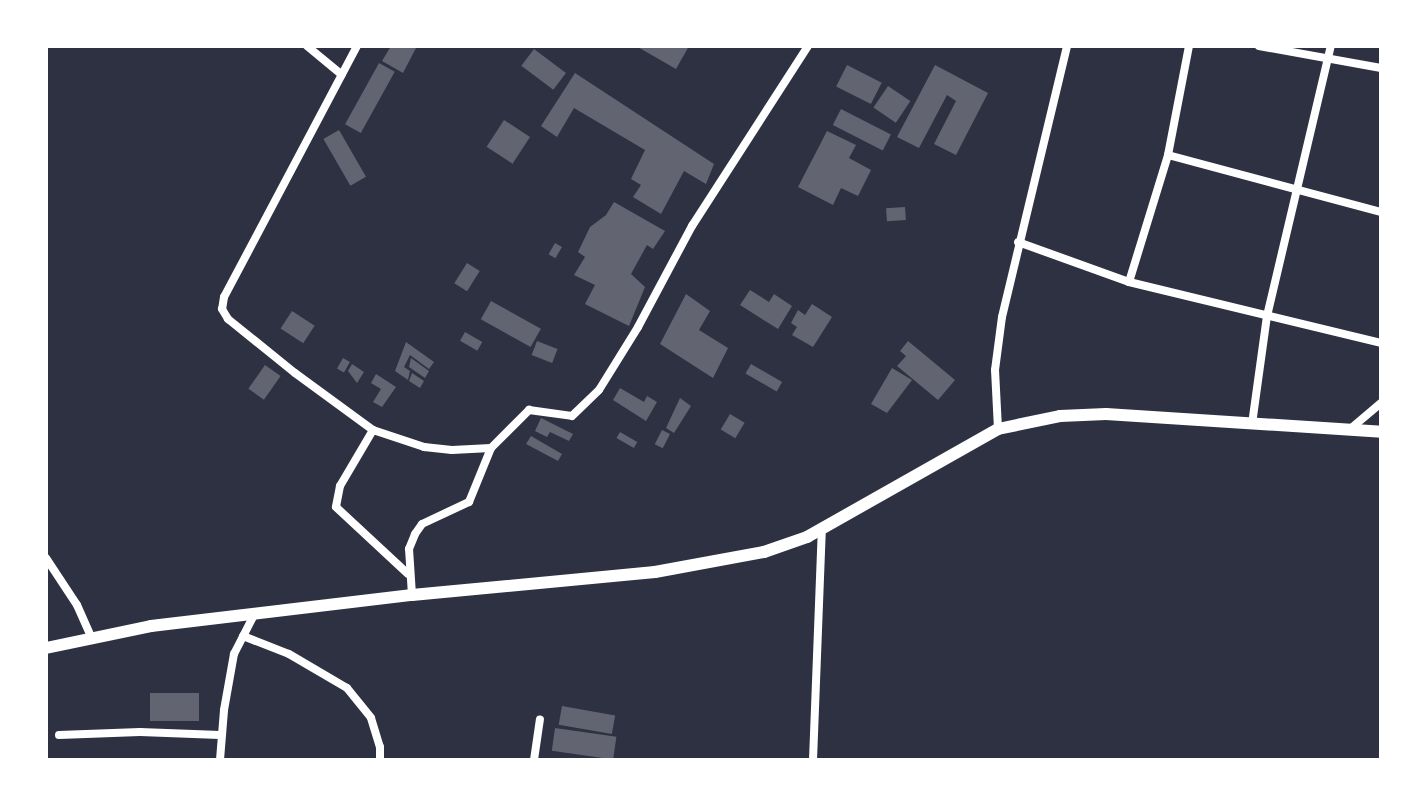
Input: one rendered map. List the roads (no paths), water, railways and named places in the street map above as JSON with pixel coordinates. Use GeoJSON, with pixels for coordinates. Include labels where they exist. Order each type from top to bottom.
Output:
{"type":"FeatureCollection","features":[{"type":"Feature","properties":{"kind":"highway"},"geometry":{"type":"LineString","coordinates":[[46,648],[91,636],[412,595],[655,572],[764,552],[822,529],[998,429],[1060,416],[1106,414],[1381,432]]}},
{"type":"Feature","properties":{"kind":"street"},"geometry":{"type":"LineString","coordinates":[[307,46],[342,75]]}},
{"type":"Feature","properties":{"kind":"street"},"geometry":{"type":"LineString","coordinates":[[357,46],[224,297],[222,309],[228,319],[295,373],[373,430],[424,447],[491,448]]}},
{"type":"Feature","properties":{"kind":"street"},"geometry":{"type":"LineString","coordinates":[[412,595],[408,574],[409,549],[422,524],[469,502],[491,448],[529,410],[572,416],[599,390],[638,327],[692,226],[808,46]]}},
{"type":"Feature","properties":{"kind":"street"},"geometry":{"type":"LineString","coordinates":[[998,429],[995,370],[1018,242],[1067,46]]}},
{"type":"Feature","properties":{"kind":"street"},"geometry":{"type":"LineString","coordinates":[[1129,282],[1168,155],[1189,46]]}},
{"type":"Feature","properties":{"kind":"street"},"geometry":{"type":"LineString","coordinates":[[1259,46],[1381,68]]}},
{"type":"Feature","properties":{"kind":"street"},"geometry":{"type":"LineString","coordinates":[[1252,424],[1267,316],[1331,46]]}},
{"type":"Feature","properties":{"kind":"street"},"geometry":{"type":"LineString","coordinates":[[1168,155],[1381,212]]}},
{"type":"Feature","properties":{"kind":"street"},"geometry":{"type":"LineString","coordinates":[[1018,242],[1129,282],[1381,343]]}},
{"type":"Feature","properties":{"kind":"street"},"geometry":{"type":"LineString","coordinates":[[1349,430],[1381,403]]}},
{"type":"Feature","properties":{"kind":"street"},"geometry":{"type":"LineString","coordinates":[[373,430],[340,486],[336,507],[408,574]]}},
{"type":"Feature","properties":{"kind":"street"},"geometry":{"type":"LineString","coordinates":[[813,760],[822,529]]}},
{"type":"Feature","properties":{"kind":"street"},"geometry":{"type":"LineString","coordinates":[[46,558],[77,605],[91,636]]}},
{"type":"Feature","properties":{"kind":"street"},"geometry":{"type":"LineString","coordinates":[[220,760],[220,735],[234,654],[254,615]]}},
{"type":"Feature","properties":{"kind":"street"},"geometry":{"type":"LineString","coordinates":[[243,636],[289,654],[347,688],[371,718],[380,747],[380,760]]}},
{"type":"Feature","properties":{"kind":"street"},"geometry":{"type":"LineString","coordinates":[[534,760],[540,719]]}},
{"type":"Feature","properties":{"kind":"street"},"geometry":{"type":"LineString","coordinates":[[59,735],[140,732],[220,735]]}}]}
